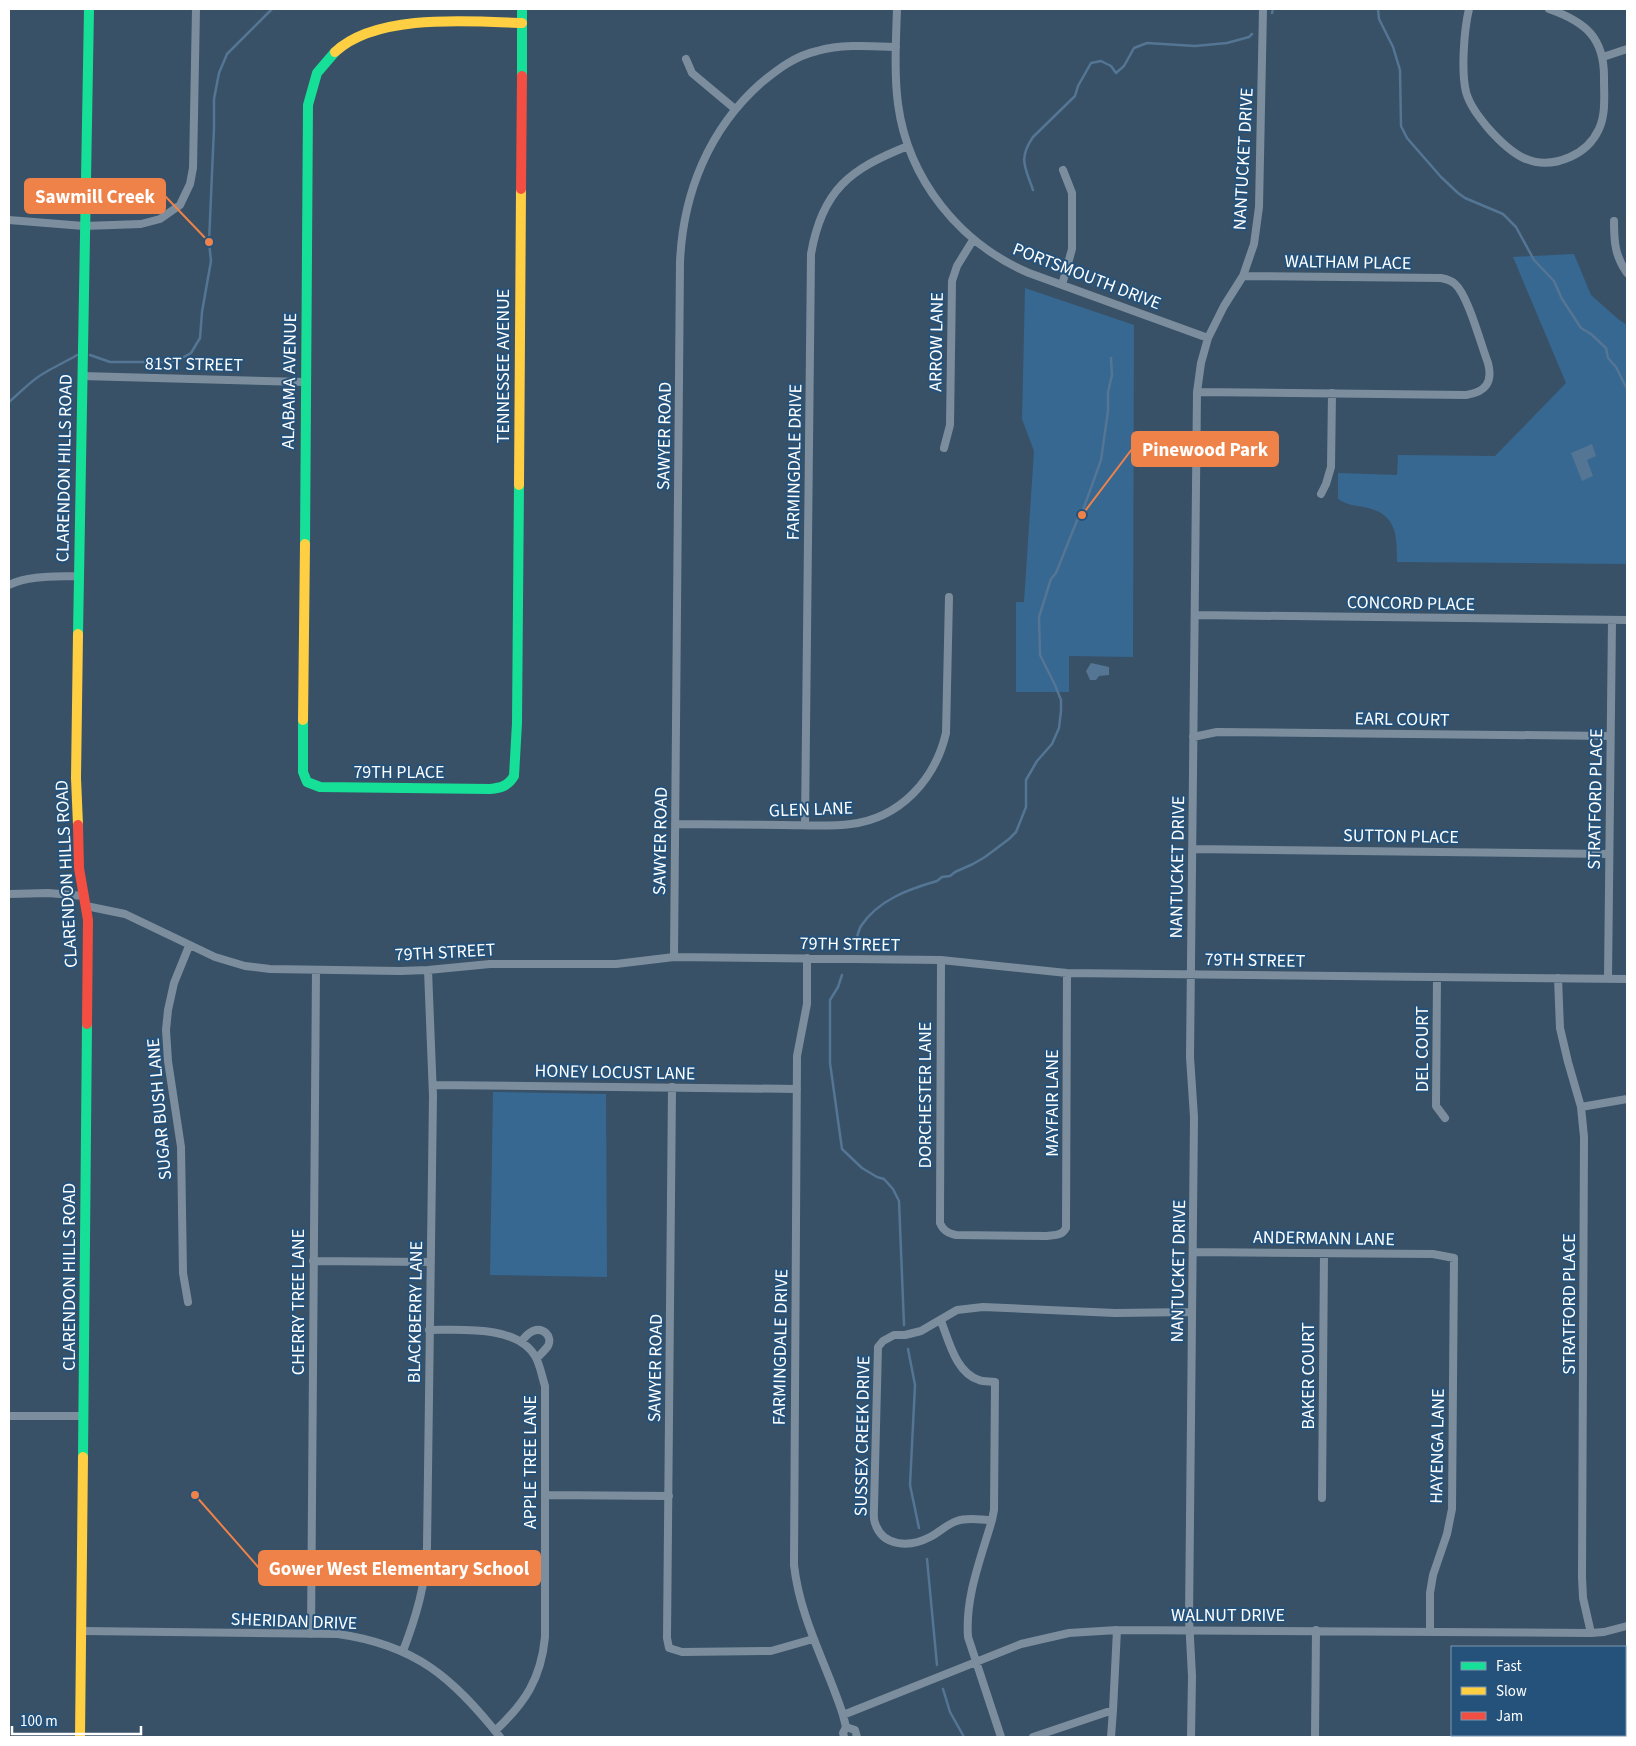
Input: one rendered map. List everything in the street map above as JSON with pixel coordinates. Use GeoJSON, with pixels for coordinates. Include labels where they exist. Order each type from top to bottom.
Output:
{"type":"FeatureCollection","features":[{"type":"Feature","properties":{"kind":"street","name":"CLARENDON HILLS ROAD"},"geometry":{"type":"LineString","coordinates":[[80,1737],[88,924],[79,868],[76,778],[89,9]]}},
{"type":"Feature","properties":{"kind":"street"},"geometry":{"type":"LineString","coordinates":[[9,220],[84,226],[142,224],[160,219],[180,205],[190,184],[193,168],[196,9]]}},
{"type":"Feature","properties":{"kind":"street","name":"TENNESSEE AVENUE"},"geometry":{"type":"LineString","coordinates":[[517,723],[522,9]]}},
{"type":"Feature","properties":{"kind":"street","name":"PORTSMOUTH DRIVE"},"geometry":{"type":"LineString","coordinates":[[897,9],[898,103],[908,146],[922,178],[937,202],[973,240],[1001,260],[1062,286],[1208,338]]}},
{"type":"Feature","properties":{"kind":"street","name":"NANTUCKET DRIVE"},"geometry":{"type":"LineString","coordinates":[[1192,1737],[1190,1629],[1194,1118],[1190,1057],[1197,392],[1208,338],[1224,306],[1243,276],[1254,244],[1259,207],[1263,9]]}},
{"type":"Feature","properties":{"kind":"street"},"geometry":{"type":"LineString","coordinates":[[1470,9],[1465,42],[1464,81],[1470,102],[1503,145],[1539,164],[1548,164],[1572,156],[1587,148],[1599,130],[1603,118],[1604,103],[1603,57],[1596,39],[1588,29],[1564,14],[1549,9]]}},
{"type":"Feature","properties":{"kind":"street","name":"ALABAMA AVENUE"},"geometry":{"type":"LineString","coordinates":[[302,702],[308,105],[312,87],[324,64],[335,51],[350,41],[387,26],[425,22],[522,23]]}},
{"type":"Feature","properties":{"kind":"street","name":"SAWYER ROAD"},"geometry":{"type":"LineString","coordinates":[[674,957],[681,248],[687,208],[700,169],[713,143],[735,109],[777,69],[804,55],[827,48],[896,47]]}},
{"type":"Feature","properties":{"kind":"street"},"geometry":{"type":"LineString","coordinates":[[1603,57],[1627,48]]}},
{"type":"Feature","properties":{"kind":"street"},"geometry":{"type":"LineString","coordinates":[[686,59],[692,73],[735,109]]}},
{"type":"Feature","properties":{"kind":"street","name":"FARMINGDALE DRIVE"},"geometry":{"type":"LineString","coordinates":[[805,825],[811,254],[817,227],[824,211],[847,179],[874,160],[908,146]]}},
{"type":"Feature","properties":{"kind":"street"},"geometry":{"type":"LineString","coordinates":[[1062,170],[1072,192],[1072,249],[1062,286]]}},
{"type":"Feature","properties":{"kind":"street"},"geometry":{"type":"LineString","coordinates":[[1614,221],[1614,239],[1627,273]]}},
{"type":"Feature","properties":{"kind":"street","name":"ARROW LANE"},"geometry":{"type":"LineString","coordinates":[[944,448],[950,425],[952,281],[957,266],[973,240]]}},
{"type":"Feature","properties":{"kind":"street","name":"WALTHAM PLACE"},"geometry":{"type":"LineString","coordinates":[[1243,276],[1441,278],[1452,281],[1456,285],[1464,298],[1488,363],[1489,376],[1484,389],[1466,395],[1332,393]]}},
{"type":"Feature","properties":{"kind":"street","name":"81ST STREET"},"geometry":{"type":"LineString","coordinates":[[82,376],[306,382]]}},
{"type":"Feature","properties":{"kind":"street"},"geometry":{"type":"LineString","coordinates":[[1197,392],[1332,393],[1331,467],[1321,494]]}},
{"type":"Feature","properties":{"kind":"street"},"geometry":{"type":"LineString","coordinates":[[9,584],[30,578],[79,576]]}},
{"type":"Feature","properties":{"kind":"street","name":"GLEN LANE"},"geometry":{"type":"LineString","coordinates":[[675,824],[853,824],[884,815],[910,798],[932,771],[940,754],[946,733],[949,596]]}},
{"type":"Feature","properties":{"kind":"street","name":"CONCORD PLACE"},"geometry":{"type":"LineString","coordinates":[[1195,615],[1627,620]]}},
{"type":"Feature","properties":{"kind":"street","name":"STRATFORD PLACE"},"geometry":{"type":"LineString","coordinates":[[1608,978],[1612,620]]}},
{"type":"Feature","properties":{"kind":"street","name":"79TH PLACE"},"geometry":{"type":"LineString","coordinates":[[302,702],[303,772],[307,782],[320,787],[502,788],[510,783],[514,776],[517,723]]}},
{"type":"Feature","properties":{"kind":"street","name":"EARL COURT"},"geometry":{"type":"LineString","coordinates":[[1193,737],[1217,732],[1610,736]]}},
{"type":"Feature","properties":{"kind":"street","name":"SUTTON PLACE"},"geometry":{"type":"LineString","coordinates":[[1192,848],[1609,854]]}},
{"type":"Feature","properties":{"kind":"street","name":"79TH STREET"},"geometry":{"type":"LineString","coordinates":[[9,894],[48,893],[85,901],[125,914],[215,957],[245,966],[270,969],[428,970],[490,964],[616,964],[674,957],[941,960],[1067,973],[1627,979]]}},
{"type":"Feature","properties":{"kind":"street","name":"SUGAR BUSH LANE"},"geometry":{"type":"LineString","coordinates":[[188,1302],[183,1273],[181,1148],[168,1061],[166,1030],[174,983],[189,946]]}},
{"type":"Feature","properties":{"kind":"street","name":"FARMINGDALE DRIVE"},"geometry":{"type":"LineString","coordinates":[[807,958],[806,1004],[798,1047],[793,1545],[797,1590],[813,1639],[831,1681],[843,1716],[846,1728],[843,1733],[844,1737]]}},
{"type":"Feature","properties":{"kind":"street","name":"DORCHESTER LANE"},"geometry":{"type":"LineString","coordinates":[[941,960],[940,1222],[942,1229],[949,1234],[956,1235],[1047,1236],[1059,1235],[1064,1232]]}},
{"type":"Feature","properties":{"kind":"street","name":"CHERRY TREE LANE"},"geometry":{"type":"LineString","coordinates":[[311,1634],[316,970]]}},
{"type":"Feature","properties":{"kind":"street","name":"BLACKBERRY LANE"},"geometry":{"type":"LineString","coordinates":[[403,1651],[421,1598],[427,1563],[433,1085],[428,970]]}},
{"type":"Feature","properties":{"kind":"street","name":"MAYFAIR LANE"},"geometry":{"type":"LineString","coordinates":[[1064,1232],[1066,1224],[1067,973]]}},
{"type":"Feature","properties":{"kind":"street","name":"DEL COURT"},"geometry":{"type":"LineString","coordinates":[[1437,976],[1436,1106],[1445,1118]]}},
{"type":"Feature","properties":{"kind":"street","name":"STRATFORD PLACE"},"geometry":{"type":"LineString","coordinates":[[1558,978],[1558,1005],[1563,1043],[1581,1107],[1585,1155],[1582,1577],[1583,1598],[1591,1633]]}},
{"type":"Feature","properties":{"kind":"street","name":"HONEY LOCUST LANE"},"geometry":{"type":"LineString","coordinates":[[433,1085],[797,1089]]}},
{"type":"Feature","properties":{"kind":"street","name":"SAWYER ROAD"},"geometry":{"type":"LineString","coordinates":[[672,1087],[667,1638],[670,1648],[682,1652],[753,1652],[779,1649],[813,1639]]}},
{"type":"Feature","properties":{"kind":"street"},"geometry":{"type":"LineString","coordinates":[[1581,1107],[1627,1099]]}},
{"type":"Feature","properties":{"kind":"street","name":"ANDERMANN LANE"},"geometry":{"type":"LineString","coordinates":[[1193,1252],[1433,1254],[1454,1258]]}},
{"type":"Feature","properties":{"kind":"street","name":"BAKER COURT"},"geometry":{"type":"LineString","coordinates":[[1322,1498],[1324,1254]]}},
{"type":"Feature","properties":{"kind":"street","name":"HAYENGA LANE"},"geometry":{"type":"LineString","coordinates":[[1430,1631],[1430,1593],[1433,1576],[1447,1534],[1452,1509],[1454,1258]]}},
{"type":"Feature","properties":{"kind":"street"},"geometry":{"type":"LineString","coordinates":[[313,1261],[430,1262]]}},
{"type":"Feature","properties":{"kind":"street","name":"SUSSEX CREEK DRIVE"},"geometry":{"type":"LineString","coordinates":[[992,1520],[959,1520],[950,1523],[931,1536],[909,1544],[895,1543],[887,1540],[880,1534],[874,1522],[878,1347],[883,1341],[894,1335],[905,1335],[921,1331],[958,1310],[983,1307],[1115,1313],[1192,1312]]}},
{"type":"Feature","properties":{"kind":"street"},"geometry":{"type":"LineString","coordinates":[[941,1321],[954,1354],[966,1374],[980,1380],[995,1382],[994,1510],[972,1589],[967,1622],[968,1637],[1001,1737]]}},
{"type":"Feature","properties":{"kind":"street","name":"APPLE TREE LANE"},"geometry":{"type":"LineString","coordinates":[[430,1330],[488,1331],[521,1342],[531,1350],[536,1358],[546,1394],[543,1655],[539,1671],[530,1691],[497,1734]]}},
{"type":"Feature","properties":{"kind":"street"},"geometry":{"type":"LineString","coordinates":[[521,1342],[531,1332],[540,1330],[546,1332],[549,1338],[548,1345],[536,1358]]}},
{"type":"Feature","properties":{"kind":"street"},"geometry":{"type":"LineString","coordinates":[[9,1416],[84,1416]]}},
{"type":"Feature","properties":{"kind":"street"},"geometry":{"type":"LineString","coordinates":[[545,1495],[669,1496]]}},
{"type":"Feature","properties":{"kind":"street","name":"WALNUT DRIVE"},"geometry":{"type":"LineString","coordinates":[[843,1716],[976,1662],[1040,1639],[1082,1631],[1190,1629],[1591,1633],[1627,1626]]}},
{"type":"Feature","properties":{"kind":"street"},"geometry":{"type":"LineString","coordinates":[[1111,1737],[1117,1630]]}},
{"type":"Feature","properties":{"kind":"street"},"geometry":{"type":"LineString","coordinates":[[1315,1737],[1316,1630]]}},
{"type":"Feature","properties":{"kind":"street","name":"SHERIDAN DRIVE"},"geometry":{"type":"LineString","coordinates":[[82,1632],[338,1634],[386,1644],[403,1651],[429,1666],[455,1686],[497,1734]]}},
{"type":"Feature","properties":{"kind":"street"},"geometry":{"type":"LineString","coordinates":[[1032,1737],[1113,1710]]}},
{"type":"Feature","properties":{"kind":"street"},"geometry":{"type":"LineString","coordinates":[[846,1728],[856,1730],[857,1737]]}},
{"type":"Feature","properties":{"kind":"shaded area"},"geometry":{"type":"Polygon","coordinates":[[[1574,254],[1591,295],[1627,325],[1627,564],[1397,562],[1397,544],[1390,521],[1378,511],[1349,504],[1338,499],[1338,473],[1397,475],[1398,455],[1495,456],[1566,383],[1513,257],[1574,254]]]}},
{"type":"Feature","properties":{"kind":"shaded area"},"geometry":{"type":"Polygon","coordinates":[[[1025,288],[1134,325],[1133,657],[1069,656],[1069,692],[1016,692],[1016,602],[1024,602],[1034,451],[1022,419],[1025,288]]]}},
{"type":"Feature","properties":{"kind":"shaded area"},"geometry":{"type":"Polygon","coordinates":[[[1592,444],[1596,456],[1587,460],[1593,476],[1582,481],[1571,453],[1592,444]]]}},
{"type":"Feature","properties":{"kind":"shaded area"},"geometry":{"type":"Polygon","coordinates":[[[1091,663],[1109,667],[1109,675],[1099,676],[1096,680],[1090,680],[1086,671],[1091,663]]]}},
{"type":"Feature","properties":{"kind":"shaded area"},"geometry":{"type":"Polygon","coordinates":[[[493,1092],[606,1094],[607,1277],[490,1275],[493,1092]]]}},
{"type":"Feature","properties":{"kind":"waterway"},"geometry":{"type":"LineString","coordinates":[[90,355],[110,362],[168,362],[180,359],[191,353],[200,338],[202,312],[211,261],[209,242],[214,99],[219,73],[227,54],[272,9]]}},
{"type":"Feature","properties":{"kind":"waterway"},"geometry":{"type":"LineString","coordinates":[[1272,13],[1273,9]]}},
{"type":"Feature","properties":{"kind":"waterway"},"geometry":{"type":"LineString","coordinates":[[1378,9],[1379,19],[1393,47],[1400,70],[1401,126],[1407,138],[1441,177],[1458,193],[1465,198],[1503,214],[1516,227],[1534,260],[1554,281],[1562,299],[1581,328],[1591,334],[1606,348],[1608,358],[1616,367],[1627,389]]}},
{"type":"Feature","properties":{"kind":"waterway"},"geometry":{"type":"LineString","coordinates":[[1033,190],[1024,163],[1028,145],[1033,137],[1075,96],[1078,86],[1091,63],[1101,61],[1111,66],[1116,73],[1124,66],[1134,48],[1147,43],[1195,46],[1227,43],[1249,37],[1252,34]]}},
{"type":"Feature","properties":{"kind":"waterway"},"geometry":{"type":"LineString","coordinates":[[9,402],[36,378],[77,355]]}},
{"type":"Feature","properties":{"kind":"waterway"},"geometry":{"type":"LineString","coordinates":[[855,944],[861,926],[885,902],[905,892],[937,881],[942,877],[950,876],[973,864],[985,857],[1016,832],[1026,807],[1026,780],[1037,761],[1052,744],[1059,728],[1061,700],[1040,655],[1039,617],[1051,579],[1056,573],[1080,513],[1083,510],[1101,460],[1108,411],[1108,392],[1112,375],[1111,358]]}},
{"type":"Feature","properties":{"kind":"waterway"},"geometry":{"type":"LineString","coordinates":[[842,975],[838,987],[830,1000],[830,1063],[842,1149],[862,1168],[884,1179],[893,1189],[899,1201],[904,1325]]}},
{"type":"Feature","properties":{"kind":"waterway"},"geometry":{"type":"LineString","coordinates":[[908,1349],[915,1385],[910,1485],[919,1528]]}},
{"type":"Feature","properties":{"kind":"waterway"},"geometry":{"type":"LineString","coordinates":[[927,1559],[937,1665]]}},
{"type":"Feature","properties":{"kind":"waterway"},"geometry":{"type":"LineString","coordinates":[[943,1689],[950,1712],[964,1737]]}},
{"type":"Feature","properties":{"kind":"traffic: fast"},"geometry":{"type":"LineString","coordinates":[[78,634],[89,9]]}},
{"type":"Feature","properties":{"kind":"traffic: fast"},"geometry":{"type":"LineString","coordinates":[[522,9],[522,76]]}},
{"type":"Feature","properties":{"kind":"traffic: fast"},"geometry":{"type":"LineString","coordinates":[[305,544],[308,105],[317,73],[335,52]]}},
{"type":"Feature","properties":{"kind":"traffic: fast"},"geometry":{"type":"LineString","coordinates":[[303,720],[303,772],[307,782],[320,787],[490,789],[501,787],[509,782],[514,776],[517,723],[519,485]]}},
{"type":"Feature","properties":{"kind":"traffic: fast"},"geometry":{"type":"LineString","coordinates":[[83,1457],[87,1024]]}},
{"type":"Feature","properties":{"kind":"traffic: slow"},"geometry":{"type":"LineString","coordinates":[[335,52],[353,39],[398,25],[450,21],[522,23]]}},
{"type":"Feature","properties":{"kind":"traffic: slow"},"geometry":{"type":"LineString","coordinates":[[519,485],[521,189]]}},
{"type":"Feature","properties":{"kind":"traffic: slow"},"geometry":{"type":"LineString","coordinates":[[303,720],[305,544]]}},
{"type":"Feature","properties":{"kind":"traffic: slow"},"geometry":{"type":"LineString","coordinates":[[78,634],[76,778],[78,825]]}},
{"type":"Feature","properties":{"kind":"traffic: slow"},"geometry":{"type":"LineString","coordinates":[[80,1737],[83,1457]]}},
{"type":"Feature","properties":{"kind":"traffic: jam"},"geometry":{"type":"LineString","coordinates":[[521,189],[522,76]]}},
{"type":"Feature","properties":{"kind":"traffic: jam"},"geometry":{"type":"LineString","coordinates":[[78,825],[79,868],[88,920],[87,1024]]}},
{"type":"Feature","properties":{"kind":"place","name":"Sawmill Creek"},"geometry":{"type":"Point","coordinates":[209,242]}},
{"type":"Feature","properties":{"kind":"place","name":"Pinewood Park"},"geometry":{"type":"Point","coordinates":[1082,515]}},
{"type":"Feature","properties":{"kind":"place","name":"Gower West Elementary School"},"geometry":{"type":"Point","coordinates":[195,1495]}}]}
